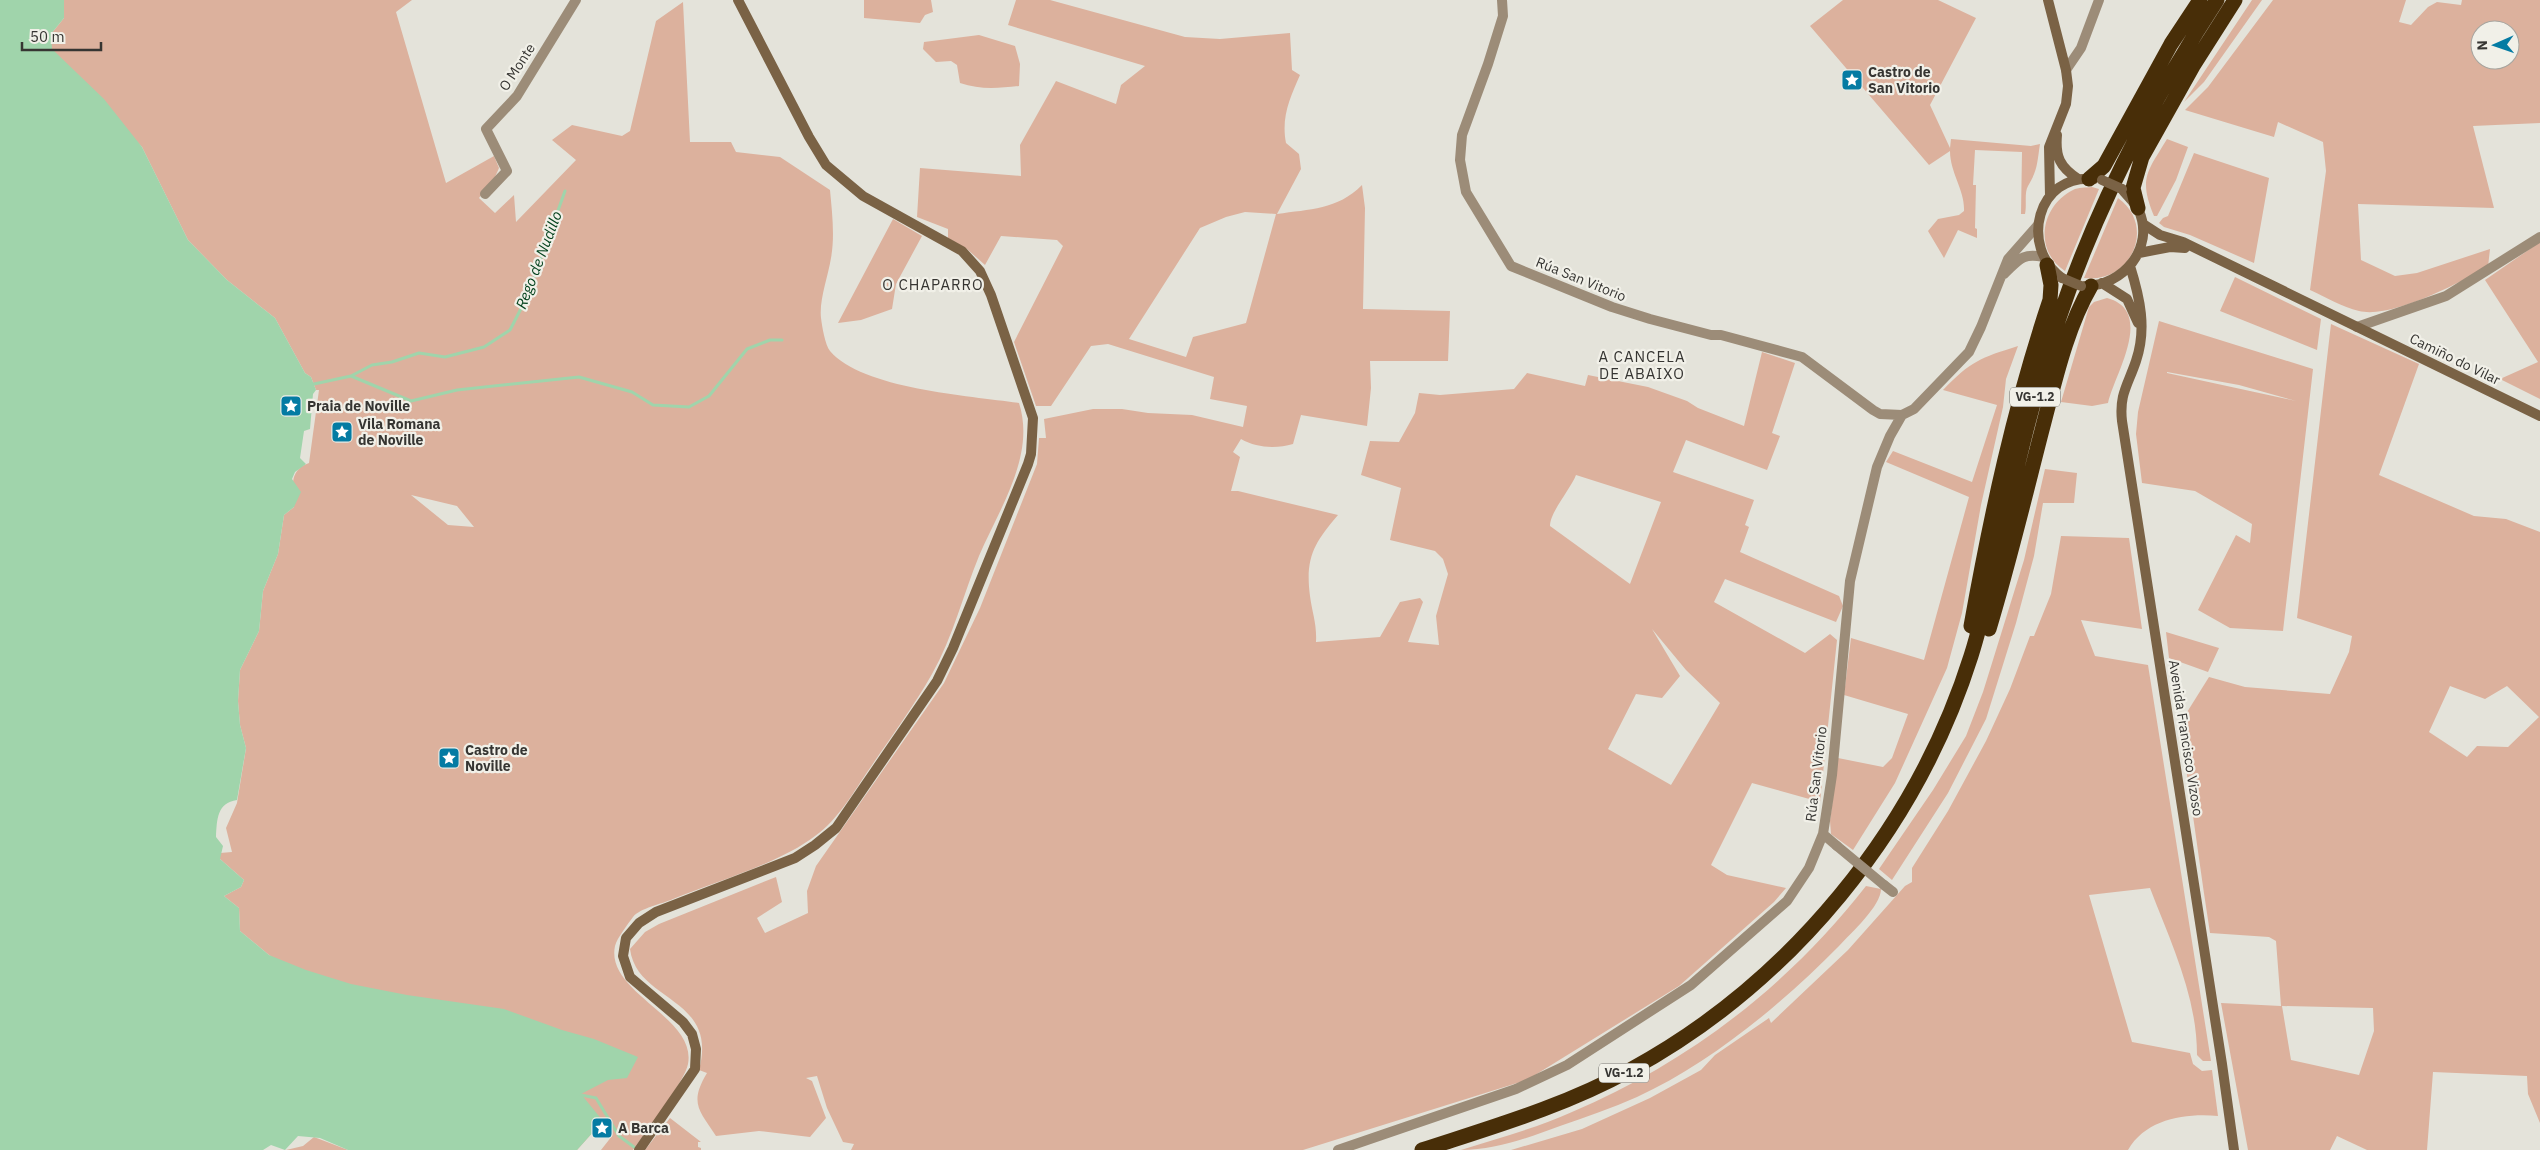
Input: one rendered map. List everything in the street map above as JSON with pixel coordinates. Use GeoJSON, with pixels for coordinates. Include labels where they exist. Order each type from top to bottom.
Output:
{"type":"FeatureCollection","features":[{"type":"Feature","properties":{"kind":"highway"},"geometry":{"type":"LineString","coordinates":[[2090,179],[2104,166],[2171,44],[2200,0]]}},
{"type":"Feature","properties":{"kind":"highway","name":"VG-1.2"},"geometry":{"type":"LineString","coordinates":[[1422,1150],[1512,1120],[1582,1093],[1654,1056],[1713,1017],[1754,984],[1816,924],[1864,865],[1899,812],[1931,753],[1960,689],[1980,625],[2038,386],[2074,274],[2108,194],[2147,116],[2217,0]]}},
{"type":"Feature","properties":{"kind":"highway"},"geometry":{"type":"LineString","coordinates":[[2138,208],[2133,188],[2142,157],[2193,66],[2235,0]]}},
{"type":"Feature","properties":{"kind":"highway"},"geometry":{"type":"LineString","coordinates":[[1899,812],[1954,681],[1970,632],[1995,500],[2014,416],[2050,300],[2051,285],[2045,261]]}},
{"type":"Feature","properties":{"kind":"highway"},"geometry":{"type":"LineString","coordinates":[[1960,689],[1976,674],[2009,562],[2061,363],[2079,307],[2091,285]]}},
{"type":"Feature","properties":{"kind":"street","name":"O Monte"},"geometry":{"type":"LineString","coordinates":[[485,194],[507,171],[486,129],[517,96],[576,0]]}},
{"type":"Feature","properties":{"kind":"street"},"geometry":{"type":"LineString","coordinates":[[639,1150],[695,1068],[696,1049],[692,1034],[683,1022],[630,977],[623,956],[626,938],[648,916],[795,858],[816,845],[836,828],[937,681],[953,648],[1028,464],[1034,429],[1023,383],[991,295],[980,271],[962,251],[863,196],[826,164],[738,0]]}},
{"type":"Feature","properties":{"kind":"street","name":"Rúa San Vitorio"},"geometry":{"type":"LineString","coordinates":[[1502,0],[1503,16],[1462,135],[1460,160],[1466,192],[1512,266],[1594,300],[1650,319],[1711,335],[1721,335],[1802,357],[1873,410],[1880,414],[1902,415],[1914,409],[1969,352],[2003,275],[2008,259],[2038,225]]}},
{"type":"Feature","properties":{"kind":"street"},"geometry":{"type":"LineString","coordinates":[[2048,0],[2066,70],[2068,95],[2058,127],[2049,147],[2050,196]]}},
{"type":"Feature","properties":{"kind":"street"},"geometry":{"type":"LineString","coordinates":[[2066,70],[2081,48],[2098,0]]}},
{"type":"Feature","properties":{"kind":"street"},"geometry":{"type":"LineString","coordinates":[[2058,127],[2057,156],[2064,169],[2122,190],[2138,208],[2143,224],[2139,253],[2130,266],[2114,279],[2091,285]]}},
{"type":"Feature","properties":{"kind":"street"},"geometry":{"type":"LineString","coordinates":[[2045,261],[2037,233],[2039,217],[2050,196],[2067,183],[2090,179]]}},
{"type":"Feature","properties":{"kind":"street"},"geometry":{"type":"LineString","coordinates":[[2143,224],[2160,235],[2200,251]]}},
{"type":"Feature","properties":{"kind":"street"},"geometry":{"type":"LineString","coordinates":[[2357,327],[2446,296],[2540,237]]}},
{"type":"Feature","properties":{"kind":"street"},"geometry":{"type":"LineString","coordinates":[[2139,253],[2170,246],[2200,251]]}},
{"type":"Feature","properties":{"kind":"street","name":"Camiño do Vilar"},"geometry":{"type":"LineString","coordinates":[[2200,251],[2540,416]]}},
{"type":"Feature","properties":{"kind":"street"},"geometry":{"type":"LineString","coordinates":[[2003,275],[2022,257],[2032,254],[2045,261],[2062,278],[2091,285],[2127,299],[2135,312],[2142,334]]}},
{"type":"Feature","properties":{"kind":"street","name":"Avenida Francisco Vizoso"},"geometry":{"type":"LineString","coordinates":[[2130,266],[2142,310],[2142,334],[2136,361],[2121,398],[2122,421],[2234,1150]]}},
{"type":"Feature","properties":{"kind":"street","name":"Rúa San Vitorio"},"geometry":{"type":"LineString","coordinates":[[1338,1150],[1516,1089],[1567,1064],[1691,985],[1787,901],[1809,868],[1823,834],[1832,775],[1850,581],[1877,467],[1890,436],[1902,415]]}},
{"type":"Feature","properties":{"kind":"street"},"geometry":{"type":"LineString","coordinates":[[1823,834],[1893,892]]}},
{"type":"Feature","properties":{"kind":"shaded area"},"geometry":{"type":"Polygon","coordinates":[[[0,0],[64,0],[64,18],[51,34],[52,49],[104,99],[142,147],[188,240],[227,280],[275,318],[305,373],[311,377],[316,390],[313,394],[310,429],[304,431],[300,458],[306,464],[295,472],[292,479],[301,492],[294,507],[284,515],[278,554],[263,591],[259,631],[240,670],[238,701],[240,725],[246,748],[237,800],[230,802],[222,808],[217,824],[216,837],[223,846],[220,859],[244,880],[241,887],[224,896],[239,908],[240,931],[269,955],[306,970],[351,984],[407,995],[504,1009],[562,1030],[594,1039],[638,1057],[627,1078],[608,1080],[581,1094],[603,1121],[577,1150],[348,1150],[320,1138],[298,1136],[285,1150],[271,1145],[263,1150],[0,1150],[0,0]]]}},
{"type":"Feature","properties":{"kind":"shaded area"},"geometry":{"type":"Polygon","coordinates":[[[64,0],[412,0],[396,12],[446,183],[494,156],[499,168],[495,177],[479,198],[495,213],[514,195],[516,222],[576,160],[552,140],[572,125],[622,136],[630,131],[656,21],[683,2],[690,142],[731,142],[736,152],[780,157],[830,190],[833,241],[830,265],[822,296],[821,318],[824,335],[830,351],[845,364],[866,374],[891,382],[918,389],[1019,403],[1023,423],[1023,443],[1013,482],[979,556],[946,645],[918,698],[846,804],[824,829],[801,846],[747,871],[641,911],[633,917],[618,939],[615,946],[616,963],[623,978],[679,1032],[687,1047],[688,1064],[680,1082],[633,1150],[601,1150],[612,1136],[602,1122],[577,1150],[269,955],[240,931],[239,908],[224,896],[241,887],[244,880],[220,859],[220,853],[232,852],[226,828],[237,803],[246,748],[240,725],[238,701],[240,670],[259,631],[263,591],[278,554],[284,515],[294,507],[293,481],[295,475],[302,466],[309,463],[319,390],[316,390],[311,377],[305,373],[275,318],[227,280],[188,240],[142,147],[51,49],[51,34],[64,18],[64,0]],[[411,495],[448,525],[474,527],[457,506],[411,495]]]}},
{"type":"Feature","properties":{"kind":"shaded area"},"geometry":{"type":"Polygon","coordinates":[[[864,0],[931,0],[933,12],[925,15],[920,23],[864,18],[864,0]]]}},
{"type":"Feature","properties":{"kind":"shaded area"},"geometry":{"type":"Polygon","coordinates":[[[1016,0],[1050,0],[1185,37],[1220,39],[1290,33],[1292,70],[1300,75],[1287,108],[1285,134],[1286,143],[1299,154],[1301,169],[1277,214],[1333,204],[1353,193],[1362,185],[1365,208],[1363,309],[1450,311],[1448,361],[1370,361],[1371,388],[1367,426],[1301,415],[1293,444],[1267,447],[1241,439],[1233,452],[1240,457],[1231,491],[1238,491],[1338,515],[1317,543],[1310,561],[1309,583],[1316,629],[1316,642],[1380,637],[1400,602],[1420,598],[1423,602],[1408,642],[1439,645],[1436,616],[1448,574],[1443,559],[1435,551],[1390,540],[1401,488],[1361,475],[1370,441],[1399,442],[1415,413],[1419,393],[1440,395],[1514,389],[1527,373],[1585,386],[1588,375],[1648,387],[1687,401],[1698,408],[1744,426],[1762,352],[1795,363],[1772,433],[1780,436],[1767,470],[1686,440],[1673,472],[1754,500],[1745,525],[1749,527],[1740,552],[1839,596],[1843,606],[1836,622],[1725,579],[1714,602],[1805,653],[1830,634],[1837,640],[1820,802],[1752,783],[1711,865],[1727,875],[1786,888],[1774,902],[1679,986],[1527,1080],[1303,1150],[851,1150],[854,1144],[843,1142],[827,1108],[817,1076],[806,1078],[812,1081],[826,1118],[810,1137],[759,1131],[716,1136],[701,1113],[697,1099],[698,1092],[707,1073],[699,1070],[702,1046],[698,1027],[688,1013],[647,980],[636,967],[630,949],[645,932],[659,924],[776,877],[782,902],[757,918],[765,933],[808,913],[807,891],[816,866],[944,683],[980,608],[1037,464],[1039,438],[1046,438],[1044,419],[1093,409],[1122,409],[1148,413],[1192,415],[1243,427],[1247,406],[1210,399],[1214,377],[1108,344],[1091,346],[1051,406],[1036,406],[1014,342],[1063,246],[1057,240],[1001,236],[985,265],[967,249],[948,238],[948,229],[917,217],[920,168],[1021,176],[1020,145],[1056,81],[1116,104],[1121,85],[1145,66],[1008,25],[1016,0]],[[1245,212],[1226,217],[1200,228],[1129,339],[1186,357],[1193,337],[1246,323],[1276,214],[1245,212]],[[1576,475],[1553,514],[1550,526],[1630,584],[1661,502],[1576,475]],[[1652,629],[1680,676],[1662,698],[1636,694],[1608,749],[1671,785],[1720,703],[1686,670],[1652,629]]]}},
{"type":"Feature","properties":{"kind":"shaded area"},"geometry":{"type":"Polygon","coordinates":[[[1843,0],[1938,0],[1976,18],[1930,105],[1950,148],[1951,139],[2031,146],[2040,144],[2034,175],[2027,189],[2025,214],[2021,214],[2022,152],[1975,150],[1973,185],[1976,185],[1975,228],[1977,229],[1977,238],[1958,230],[1944,258],[1928,231],[1938,219],[1959,215],[1964,211],[1964,203],[1952,167],[1950,151],[1929,165],[1810,26],[1843,0]]]}},
{"type":"Feature","properties":{"kind":"shaded area"},"geometry":{"type":"Polygon","coordinates":[[[2252,0],[2262,0],[2204,82],[2184,102],[2252,0]]]}},
{"type":"Feature","properties":{"kind":"shaded area"},"geometry":{"type":"Polygon","coordinates":[[[2273,0],[2406,0],[2399,22],[2411,25],[2428,7],[2437,2],[2461,5],[2462,0],[2540,0],[2540,123],[2473,126],[2494,208],[2358,204],[2361,260],[2395,276],[2417,273],[2490,249],[2488,267],[2460,282],[2406,305],[2389,310],[2359,311],[2310,290],[2326,171],[2323,142],[2278,122],[2274,137],[2185,110],[2208,87],[2273,0]]]}},
{"type":"Feature","properties":{"kind":"shaded area"},"geometry":{"type":"Polygon","coordinates":[[[979,35],[1015,46],[1020,64],[1019,86],[982,88],[960,83],[957,65],[951,61],[936,62],[923,49],[924,42],[979,35]]]}},
{"type":"Feature","properties":{"kind":"shaded area"},"geometry":{"type":"Polygon","coordinates":[[[2167,139],[2188,147],[2176,180],[2157,216],[2154,216],[2147,192],[2147,175],[2167,139]]]}},
{"type":"Feature","properties":{"kind":"shaded area"},"geometry":{"type":"Polygon","coordinates":[[[2194,153],[2269,178],[2254,263],[2190,235],[2164,227],[2159,223],[2168,216],[2194,153]]]}},
{"type":"Feature","properties":{"kind":"shaded area"},"geometry":{"type":"Polygon","coordinates":[[[2092,187],[2099,189],[2065,271],[2048,252],[2045,229],[2048,217],[2062,197],[2075,189],[2092,187]]]}},
{"type":"Feature","properties":{"kind":"shaded area"},"geometry":{"type":"Polygon","coordinates":[[[2118,198],[2130,210],[2136,223],[2137,237],[2133,251],[2126,263],[2115,272],[2101,277],[2084,278],[2118,198]]]}},
{"type":"Feature","properties":{"kind":"shaded area"},"geometry":{"type":"Polygon","coordinates":[[[893,219],[922,236],[896,284],[892,309],[861,320],[838,323],[893,219]]]}},
{"type":"Feature","properties":{"kind":"shaded area"},"geometry":{"type":"Polygon","coordinates":[[[2540,242],[2540,399],[2500,379],[2538,362],[2485,280],[2540,242]]]}},
{"type":"Feature","properties":{"kind":"shaded area"},"geometry":{"type":"Polygon","coordinates":[[[2235,277],[2321,319],[2317,350],[2220,311],[2235,277]]]}},
{"type":"Feature","properties":{"kind":"shaded area"},"geometry":{"type":"Polygon","coordinates":[[[2107,298],[2121,305],[2129,316],[2130,330],[2128,345],[2108,403],[2092,406],[2061,402],[2089,307],[2094,302],[2107,298]]]}},
{"type":"Feature","properties":{"kind":"shaded area"},"geometry":{"type":"Polygon","coordinates":[[[2159,321],[2313,369],[2283,631],[2230,628],[2198,610],[2236,535],[2250,543],[2252,524],[2195,491],[2142,483],[2136,434],[2138,412],[2159,321]],[[2167,372],[2296,401],[2239,385],[2167,372]]]}},
{"type":"Feature","properties":{"kind":"shaded area"},"geometry":{"type":"Polygon","coordinates":[[[2331,324],[2419,364],[2379,475],[2474,516],[2506,519],[2540,532],[2540,1123],[2528,1094],[2527,1076],[2433,1072],[2427,1150],[2367,1150],[2337,1136],[2330,1150],[2248,1150],[2221,1003],[2281,1006],[2276,941],[2269,937],[2210,933],[2179,725],[2209,677],[2245,687],[2330,694],[2349,652],[2352,636],[2297,618],[2331,324]],[[2450,686],[2429,732],[2467,757],[2477,746],[2508,747],[2539,717],[2507,686],[2485,699],[2450,686]],[[2282,1006],[2291,1060],[2359,1075],[2374,1031],[2373,1008],[2282,1006]]]}},
{"type":"Feature","properties":{"kind":"shaded area"},"geometry":{"type":"Polygon","coordinates":[[[2018,346],[2006,379],[2003,407],[1981,505],[1962,613],[1947,668],[1895,783],[1853,850],[1831,834],[1830,821],[1838,758],[1883,767],[1892,758],[1908,714],[1844,695],[1851,638],[1924,660],[1969,497],[1886,462],[1893,451],[1972,482],[1997,405],[1943,390],[1969,366],[1994,354],[2018,346]]]}},
{"type":"Feature","properties":{"kind":"shaded area"},"geometry":{"type":"Polygon","coordinates":[[[2045,469],[2077,473],[2074,503],[2043,503],[2034,556],[2016,623],[1986,719],[1948,793],[1892,880],[1879,869],[1933,790],[1966,736],[1983,692],[2024,560],[2045,469]]]}},
{"type":"Feature","properties":{"kind":"shaded area"},"geometry":{"type":"Polygon","coordinates":[[[2061,536],[2129,538],[2142,629],[2081,620],[2095,656],[2148,665],[2211,1061],[2203,1061],[2197,1055],[2196,1033],[2188,991],[2150,888],[2089,895],[2132,1042],[2190,1053],[2193,1064],[2202,1071],[2212,1070],[2218,1116],[2205,1115],[2167,1120],[2145,1131],[2128,1150],[1511,1150],[1582,1129],[1650,1098],[1701,1070],[1715,1055],[1769,1018],[1771,1023],[1848,950],[1905,886],[1912,882],[1912,868],[1948,811],[1986,741],[2010,689],[2030,636],[2034,636],[2051,594],[2061,536]]]}},
{"type":"Feature","properties":{"kind":"shaded area"},"geometry":{"type":"Polygon","coordinates":[[[2166,632],[2219,648],[2208,672],[2169,658],[2166,632]]]}},
{"type":"Feature","properties":{"kind":"shaded area"},"geometry":{"type":"Polygon","coordinates":[[[1866,886],[1881,889],[1880,896],[1871,911],[1851,934],[1770,1010],[1692,1067],[1637,1097],[1589,1116],[1511,1142],[1486,1148],[1461,1150],[1559,1118],[1615,1092],[1656,1070],[1696,1045],[1734,1018],[1770,988],[1836,922],[1866,886]]]}},
{"type":"Feature","properties":{"kind":"shaded area"},"geometry":{"type":"Polygon","coordinates":[[[670,1118],[701,1142],[698,1142],[698,1147],[701,1150],[645,1150],[670,1118]]]}},
{"type":"Feature","properties":{"kind":"shaded area"},"geometry":{"type":"Polygon","coordinates":[[[314,1137],[348,1150],[286,1150],[303,1146],[314,1137]]]}},
{"type":"Feature","properties":{"kind":"waterway","name":"Rego de Nudillo"},"geometry":{"type":"LineString","coordinates":[[314,384],[351,376],[372,365],[392,362],[419,353],[445,357],[484,347],[510,330],[527,297],[565,191]]}},
{"type":"Feature","properties":{"kind":"waterway"},"geometry":{"type":"LineString","coordinates":[[351,376],[411,401],[457,390],[579,377],[632,392],[653,405],[689,407],[709,396],[747,349],[770,340],[782,340]]}},
{"type":"Feature","properties":{"kind":"waterway"},"geometry":{"type":"LineString","coordinates":[[581,1095],[596,1098],[619,1136],[634,1147]]}},
{"type":"Feature","properties":{"kind":"place","name":"Castro de San Vitorio"},"geometry":{"type":"Point","coordinates":[1852,80]}},
{"type":"Feature","properties":{"kind":"place","name":"Praia de Noville"},"geometry":{"type":"Point","coordinates":[291,406]}},
{"type":"Feature","properties":{"kind":"place","name":"Vila Romana de Noville"},"geometry":{"type":"Point","coordinates":[342,432]}},
{"type":"Feature","properties":{"kind":"place","name":"Castro de Noville"},"geometry":{"type":"Point","coordinates":[449,758]}},
{"type":"Feature","properties":{"kind":"place","name":"A Barca"},"geometry":{"type":"Point","coordinates":[602,1128]}},
{"type":"Feature","properties":{"kind":"district","name":"O CHAPARRO"},"geometry":{"type":"Point","coordinates":[933,285]}},
{"type":"Feature","properties":{"kind":"district","name":"A CANCELA DE ABAIXO"},"geometry":{"type":"Point","coordinates":[1642,366]}}]}
